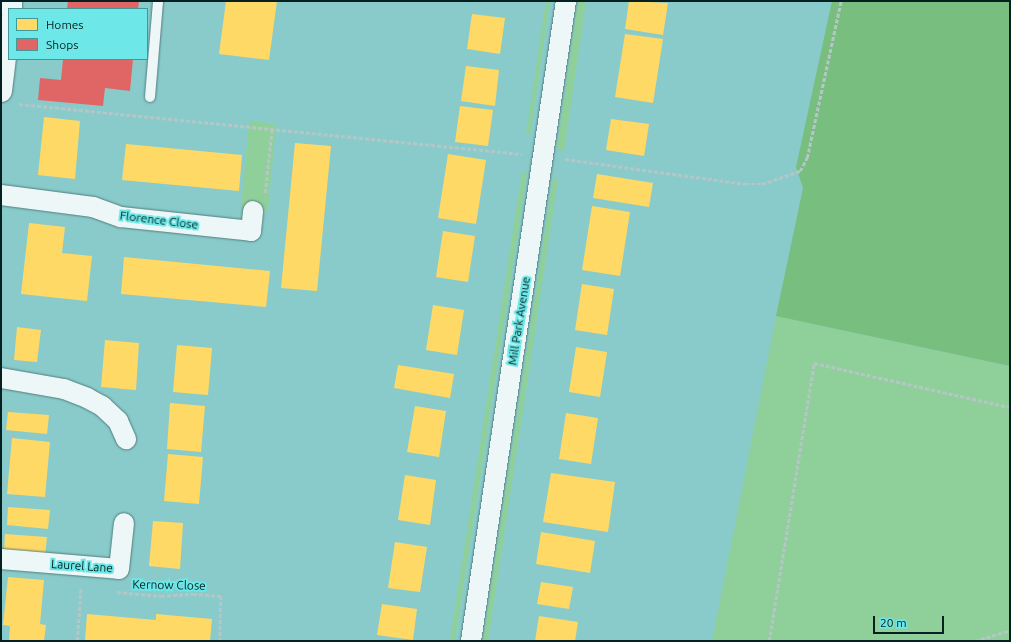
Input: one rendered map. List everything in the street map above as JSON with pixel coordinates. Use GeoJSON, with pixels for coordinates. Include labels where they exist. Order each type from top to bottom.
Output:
{"type":"FeatureCollection","features":[{"type":"Feature","properties":{"kind":"street","name":"Mill Park Avenue"},"geometry":{"type":"LineString","coordinates":[[471,641],[566,1]]}},
{"type":"Feature","properties":{"kind":"street"},"geometry":{"type":"LineString","coordinates":[[9,60],[9,97]]}},
{"type":"Feature","properties":{"kind":"street","name":"Florence Close"},"geometry":{"type":"LineString","coordinates":[[1,195],[93,207],[121,218],[251,231],[253,211]]}},
{"type":"Feature","properties":{"kind":"street"},"geometry":{"type":"LineString","coordinates":[[1,378],[64,389],[87,398],[102,406],[118,421],[126,439]]}},
{"type":"Feature","properties":{"kind":"street","name":"Laurel Lane"},"geometry":{"type":"LineString","coordinates":[[1,559],[119,569],[124,523]]}},
{"type":"Feature","properties":{"kind":"lane"},"geometry":{"type":"LineString","coordinates":[[150,97],[158,1]]}},
{"type":"Feature","properties":{"kind":"path"},"geometry":{"type":"LineString","coordinates":[[9,97],[272,128],[543,156],[745,184],[762,184],[800,171],[807,158],[841,1]]}},
{"type":"Feature","properties":{"kind":"path"},"geometry":{"type":"LineString","coordinates":[[253,211],[264,204],[272,128]]}},
{"type":"Feature","properties":{"kind":"path"},"geometry":{"type":"LineString","coordinates":[[769,641],[814,363],[1010,407]]}},
{"type":"Feature","properties":{"kind":"path"},"geometry":{"type":"LineString","coordinates":[[77,641],[81,585],[88,586]]}},
{"type":"Feature","properties":{"kind":"path","name":"Kernow Close"},"geometry":{"type":"LineString","coordinates":[[115,592],[161,596],[193,594],[220,596],[220,641]]}},
{"type":"Feature","properties":{"kind":"path"},"geometry":{"type":"LineString","coordinates":[[975,641],[1010,630]]}},
{"type":"Feature","properties":{"kind":"green space"},"geometry":{"type":"Polygon","coordinates":[[[546,1],[550,1],[530,135],[526,134],[546,1]]]}},
{"type":"Feature","properties":{"kind":"green space"},"geometry":{"type":"Polygon","coordinates":[[[578,1],[586,1],[564,151],[557,150],[578,1]]]}},
{"type":"Feature","properties":{"kind":"green space"},"geometry":{"type":"Polygon","coordinates":[[[832,1],[1010,1],[1010,366],[776,316],[803,188],[796,167],[832,1]]]}},
{"type":"Feature","properties":{"kind":"green space"},"geometry":{"type":"Polygon","coordinates":[[[249,121],[276,124],[268,211],[241,209],[249,121]]]}},
{"type":"Feature","properties":{"kind":"green space"},"geometry":{"type":"Polygon","coordinates":[[[522,172],[527,173],[455,641],[450,641],[522,172]]]}},
{"type":"Feature","properties":{"kind":"green space"},"geometry":{"type":"Polygon","coordinates":[[[553,178],[558,179],[488,641],[483,641],[553,178]]]}},
{"type":"Feature","properties":{"kind":"green space"},"geometry":{"type":"Polygon","coordinates":[[[776,316],[1010,366],[1010,641],[712,641],[776,316]]]}},
{"type":"Feature","properties":{"kind":"building: Homes"},"geometry":{"type":"Polygon","coordinates":[[[226,1],[277,1],[269,60],[219,54],[226,1]]]}},
{"type":"Feature","properties":{"kind":"building: Homes"},"geometry":{"type":"Polygon","coordinates":[[[629,1],[668,3],[663,35],[625,29],[629,1]]]}},
{"type":"Feature","properties":{"kind":"building: Homes"},"geometry":{"type":"Polygon","coordinates":[[[472,14],[505,18],[500,54],[467,49],[472,14]]]}},
{"type":"Feature","properties":{"kind":"building: Homes"},"geometry":{"type":"Polygon","coordinates":[[[625,34],[663,39],[653,103],[615,97],[625,34]]]}},
{"type":"Feature","properties":{"kind":"building: Homes"},"geometry":{"type":"Polygon","coordinates":[[[466,66],[499,70],[495,106],[461,101],[466,66]]]}},
{"type":"Feature","properties":{"kind":"building: Homes"},"geometry":{"type":"Polygon","coordinates":[[[460,106],[493,110],[488,146],[455,142],[460,106]]]}},
{"type":"Feature","properties":{"kind":"building: Homes"},"geometry":{"type":"Polygon","coordinates":[[[44,117],[80,121],[75,179],[38,175],[44,117]]]}},
{"type":"Feature","properties":{"kind":"building: Homes"},"geometry":{"type":"Polygon","coordinates":[[[611,119],[649,124],[644,156],[606,150],[611,119]]]}},
{"type":"Feature","properties":{"kind":"building: Homes"},"geometry":{"type":"Polygon","coordinates":[[[295,143],[331,146],[317,291],[281,288],[295,143]]]}},
{"type":"Feature","properties":{"kind":"building: Homes"},"geometry":{"type":"Polygon","coordinates":[[[126,144],[242,155],[239,191],[122,180],[126,144]]]}},
{"type":"Feature","properties":{"kind":"building: Homes"},"geometry":{"type":"Polygon","coordinates":[[[448,154],[486,160],[476,224],[438,218],[448,154]]]}},
{"type":"Feature","properties":{"kind":"building: Homes"},"geometry":{"type":"Polygon","coordinates":[[[597,174],[653,183],[649,207],[593,198],[597,174]]]}},
{"type":"Feature","properties":{"kind":"building: Homes"},"geometry":{"type":"Polygon","coordinates":[[[592,206],[630,212],[620,276],[582,270],[592,206]]]}},
{"type":"Feature","properties":{"kind":"building: Homes"},"geometry":{"type":"Polygon","coordinates":[[[29,223],[65,227],[62,253],[92,256],[87,301],[21,294],[29,223]]]}},
{"type":"Feature","properties":{"kind":"building: Homes"},"geometry":{"type":"Polygon","coordinates":[[[443,231],[475,236],[468,282],[436,277],[443,231]]]}},
{"type":"Feature","properties":{"kind":"building: Homes"},"geometry":{"type":"Polygon","coordinates":[[[124,257],[270,271],[266,307],[121,294],[124,257]]]}},
{"type":"Feature","properties":{"kind":"building: Homes"},"geometry":{"type":"Polygon","coordinates":[[[582,284],[614,289],[607,335],[575,330],[582,284]]]}},
{"type":"Feature","properties":{"kind":"building: Homes"},"geometry":{"type":"Polygon","coordinates":[[[433,305],[464,310],[457,355],[426,350],[433,305]]]}},
{"type":"Feature","properties":{"kind":"building: Homes"},"geometry":{"type":"Polygon","coordinates":[[[17,327],[41,330],[37,362],[14,360],[17,327]]]}},
{"type":"Feature","properties":{"kind":"building: Homes"},"geometry":{"type":"Polygon","coordinates":[[[105,340],[139,343],[136,390],[101,387],[105,340]]]}},
{"type":"Feature","properties":{"kind":"building: Homes"},"geometry":{"type":"Polygon","coordinates":[[[177,345],[212,348],[208,395],[173,392],[177,345]]]}},
{"type":"Feature","properties":{"kind":"building: Homes"},"geometry":{"type":"Polygon","coordinates":[[[576,347],[607,352],[600,397],[569,392],[576,347]]]}},
{"type":"Feature","properties":{"kind":"building: Homes"},"geometry":{"type":"Polygon","coordinates":[[[398,365],[454,374],[450,398],[394,388],[398,365]]]}},
{"type":"Feature","properties":{"kind":"building: Homes"},"geometry":{"type":"Polygon","coordinates":[[[170,403],[205,406],[201,452],[167,449],[170,403]]]}},
{"type":"Feature","properties":{"kind":"building: Homes"},"geometry":{"type":"Polygon","coordinates":[[[415,406],[446,411],[439,457],[407,452],[415,406]]]}},
{"type":"Feature","properties":{"kind":"building: Homes"},"geometry":{"type":"Polygon","coordinates":[[[8,412],[49,415],[47,434],[6,430],[8,412]]]}},
{"type":"Feature","properties":{"kind":"building: Homes"},"geometry":{"type":"Polygon","coordinates":[[[566,413],[598,418],[591,464],[559,459],[566,413]]]}},
{"type":"Feature","properties":{"kind":"building: Homes"},"geometry":{"type":"Polygon","coordinates":[[[12,438],[50,442],[45,497],[7,494],[12,438]]]}},
{"type":"Feature","properties":{"kind":"building: Homes"},"geometry":{"type":"Polygon","coordinates":[[[168,454],[203,457],[199,504],[164,501],[168,454]]]}},
{"type":"Feature","properties":{"kind":"building: Homes"},"geometry":{"type":"Polygon","coordinates":[[[551,473],[615,482],[608,532],[543,522],[551,473]]]}},
{"type":"Feature","properties":{"kind":"building: Homes"},"geometry":{"type":"Polygon","coordinates":[[[405,475],[436,480],[430,525],[398,520],[405,475]]]}},
{"type":"Feature","properties":{"kind":"building: Homes"},"geometry":{"type":"Polygon","coordinates":[[[8,507],[50,510],[48,529],[7,525],[8,507]]]}},
{"type":"Feature","properties":{"kind":"building: Homes"},"geometry":{"type":"Polygon","coordinates":[[[153,521],[183,523],[180,569],[149,566],[153,521]]]}},
{"type":"Feature","properties":{"kind":"building: Homes"},"geometry":{"type":"Polygon","coordinates":[[[541,532],[595,541],[590,573],[536,564],[541,532]]]}},
{"type":"Feature","properties":{"kind":"building: Homes"},"geometry":{"type":"Polygon","coordinates":[[[5,534],[47,537],[45,556],[4,552],[5,534]]]}},
{"type":"Feature","properties":{"kind":"building: Homes"},"geometry":{"type":"Polygon","coordinates":[[[395,542],[427,547],[420,592],[388,588],[395,542]]]}},
{"type":"Feature","properties":{"kind":"building: Homes"},"geometry":{"type":"Polygon","coordinates":[[[8,577],[44,580],[40,624],[46,625],[44,641],[9,641],[10,626],[3,625],[8,577]]]}},
{"type":"Feature","properties":{"kind":"building: Homes"},"geometry":{"type":"Polygon","coordinates":[[[541,582],[573,587],[569,609],[537,604],[541,582]]]}},
{"type":"Feature","properties":{"kind":"building: Homes"},"geometry":{"type":"Polygon","coordinates":[[[382,604],[417,609],[413,640],[377,635],[382,604]]]}},
{"type":"Feature","properties":{"kind":"building: Homes"},"geometry":{"type":"Polygon","coordinates":[[[87,614],[156,620],[156,614],[212,619],[210,641],[85,641],[87,614]]]}},
{"type":"Feature","properties":{"kind":"building: Homes"},"geometry":{"type":"Polygon","coordinates":[[[539,616],[578,622],[575,641],[535,641],[539,616]]]}},
{"type":"Feature","properties":{"kind":"building: Shops"},"geometry":{"type":"Polygon","coordinates":[[[68,1],[139,1],[138,8],[67,8],[68,1]]]}},
{"type":"Feature","properties":{"kind":"building: Shops"},"geometry":{"type":"Polygon","coordinates":[[[63,60],[133,60],[130,91],[105,88],[103,106],[38,100],[40,78],[61,80],[63,60]]]}}]}
